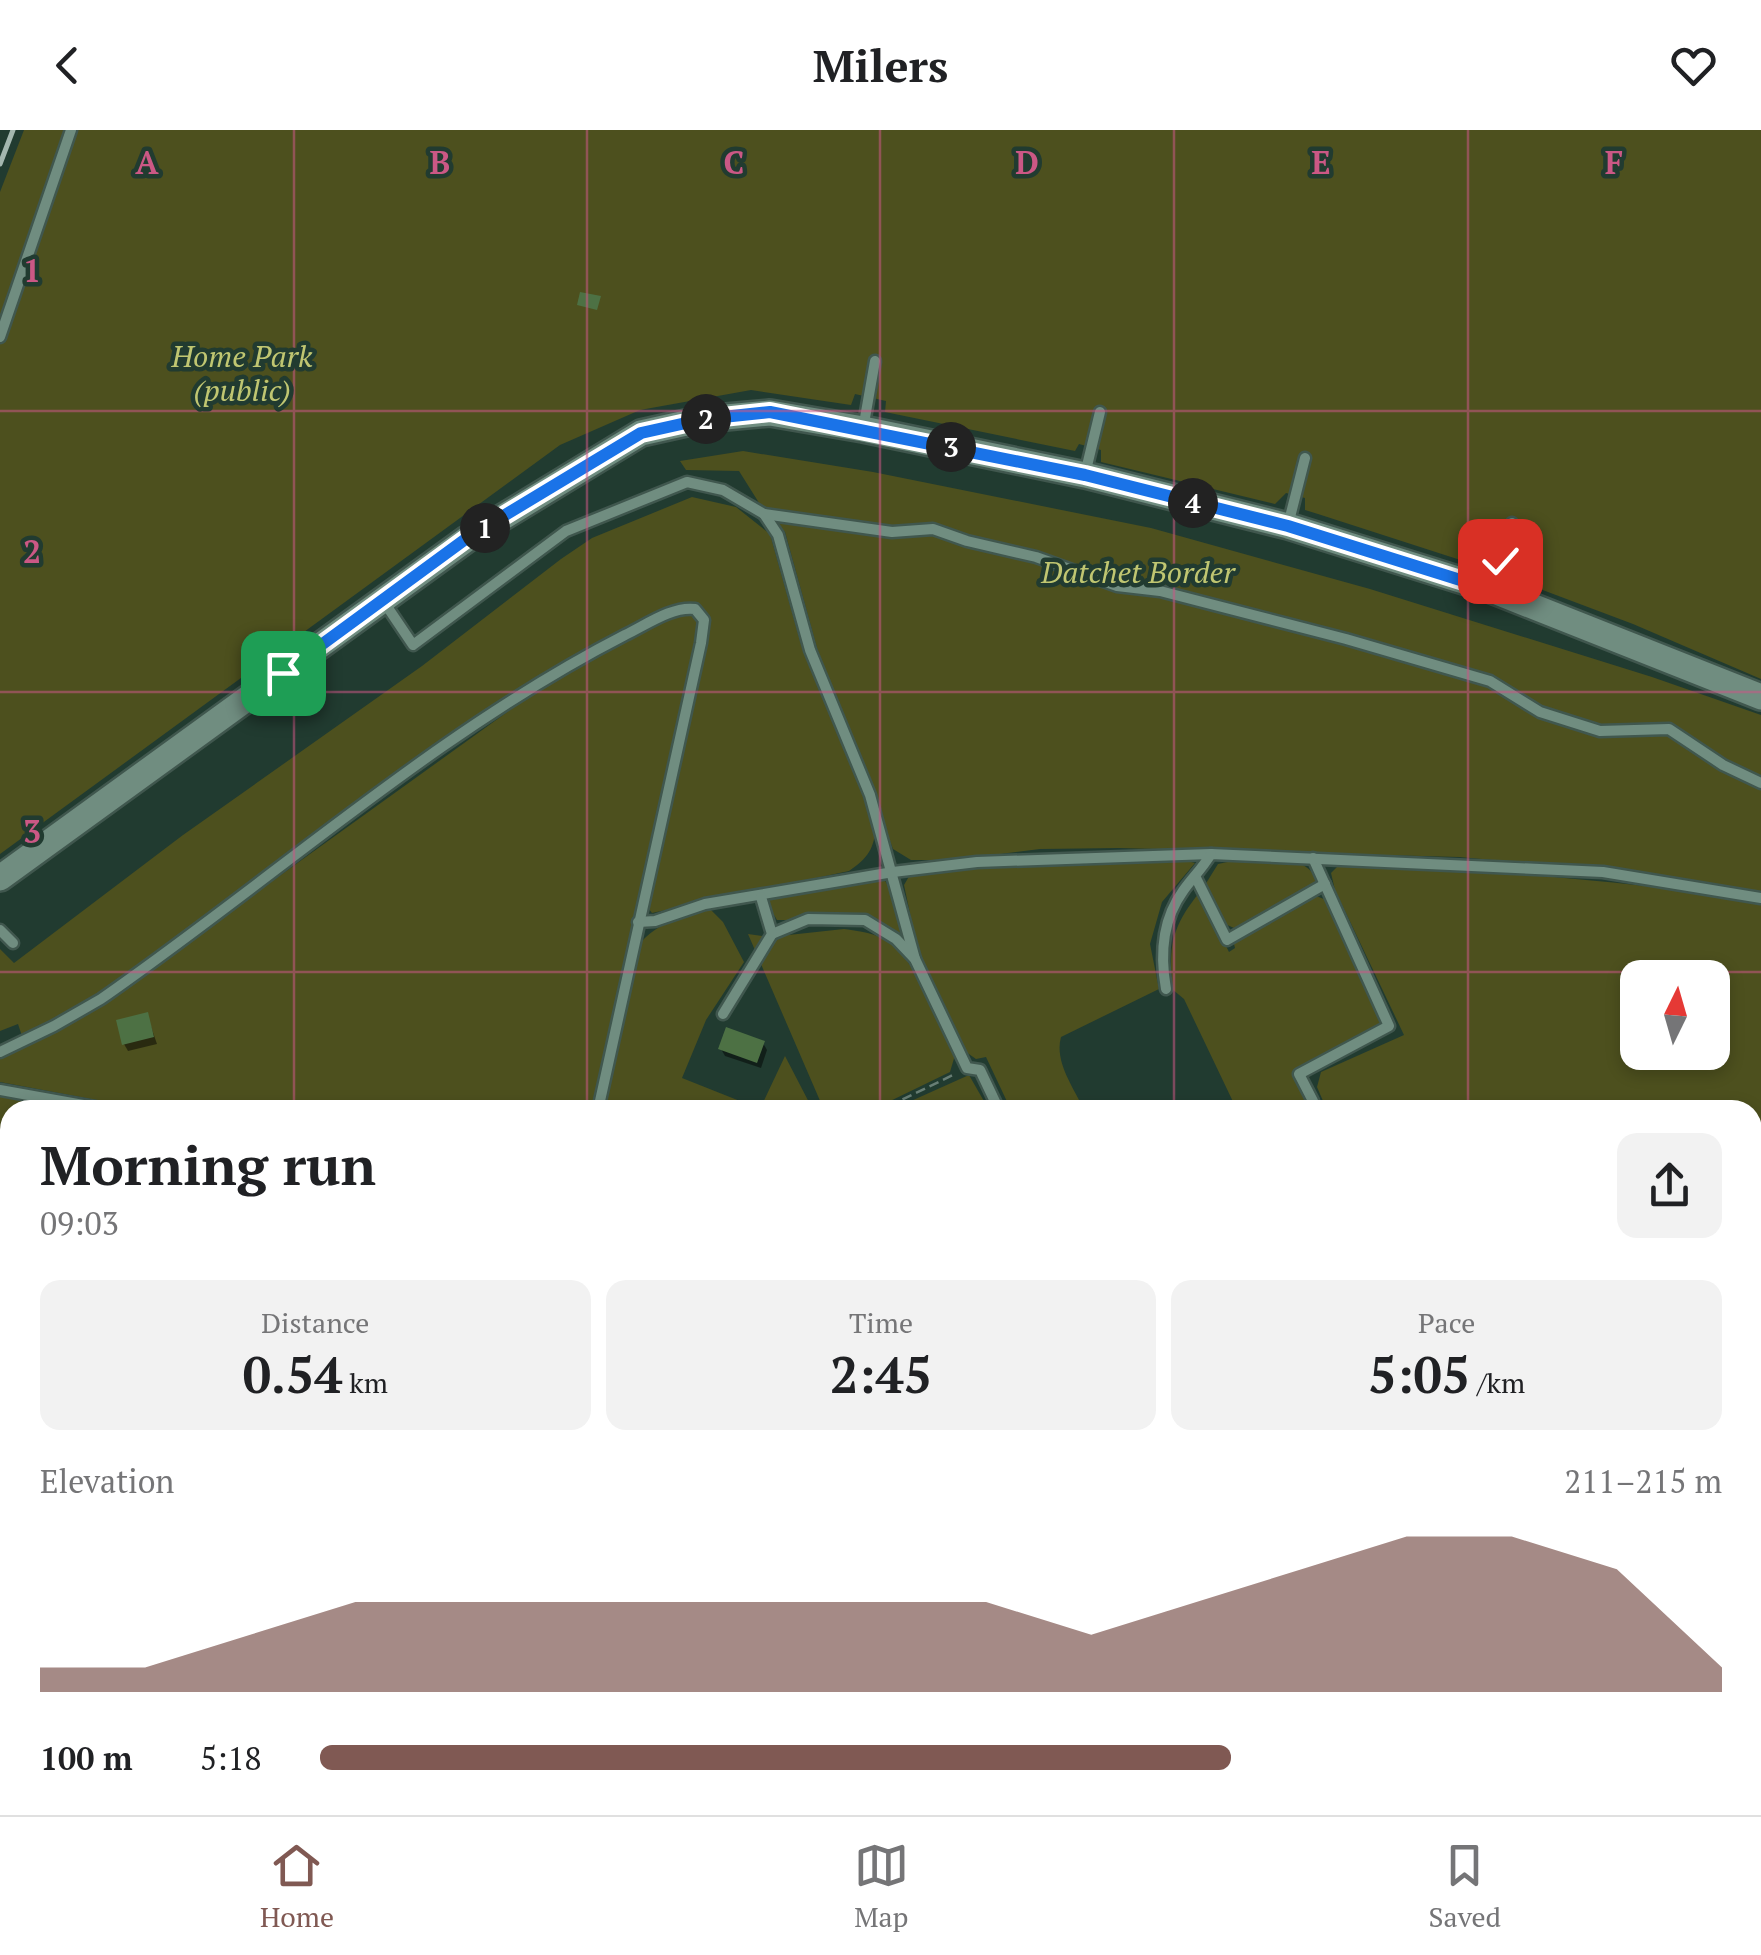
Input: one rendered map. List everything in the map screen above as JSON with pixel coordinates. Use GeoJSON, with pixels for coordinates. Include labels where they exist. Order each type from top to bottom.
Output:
{"type":"FeatureCollection","features":[{"type":"Feature","properties":{"kind":"main road"},"geometry":{"type":"LineString","coordinates":[[0,878],[467,538],[641,433],[704,419],[770,412],[1085,475],[1288,526],[1489,589],[1761,697]]}},
{"type":"Feature","properties":{"kind":"lane"},"geometry":{"type":"LineString","coordinates":[[0,337],[72,130]]}},
{"type":"Feature","properties":{"kind":"lane"},"geometry":{"type":"LineString","coordinates":[[863,429],[875,361]]}},
{"type":"Feature","properties":{"kind":"lane"},"geometry":{"type":"LineString","coordinates":[[1085,475],[1100,412]]}},
{"type":"Feature","properties":{"kind":"lane"},"geometry":{"type":"LineString","coordinates":[[1288,526],[1305,458]]}},
{"type":"Feature","properties":{"kind":"lane"},"geometry":{"type":"LineString","coordinates":[[382,600],[413,645],[566,531],[687,482],[723,490],[764,514],[892,532],[933,529],[1036,557],[1117,586],[1160,591],[1346,639],[1490,680],[1540,712],[1600,731],[1669,729],[1724,766],[1761,784]]}},
{"type":"Feature","properties":{"kind":"lane"},"geometry":{"type":"LineString","coordinates":[[764,514],[778,536],[810,650],[870,795],[914,958],[968,1068],[980,1070],[994,1100]]}},
{"type":"Feature","properties":{"kind":"lane"},"geometry":{"type":"LineString","coordinates":[[1489,589],[1512,523]]}},
{"type":"Feature","properties":{"kind":"lane"},"geometry":{"type":"LineString","coordinates":[[0,1052],[101,999],[505,706],[596,650],[673,612],[690,608],[704,620],[701,643],[600,1100]]}},
{"type":"Feature","properties":{"kind":"lane"},"geometry":{"type":"LineString","coordinates":[[1166,989],[1162,967],[1165,927],[1183,890],[1211,854]]}},
{"type":"Feature","properties":{"kind":"lane"},"geometry":{"type":"LineString","coordinates":[[638,922],[655,921],[705,904],[977,862],[1211,854],[1603,872],[1761,898]]}},
{"type":"Feature","properties":{"kind":"lane"},"geometry":{"type":"LineString","coordinates":[[1312,1100],[1300,1074],[1390,1026],[1313,858]]}},
{"type":"Feature","properties":{"kind":"lane"},"geometry":{"type":"LineString","coordinates":[[1196,878],[1226,940],[1325,884]]}},
{"type":"Feature","properties":{"kind":"lane"},"geometry":{"type":"LineString","coordinates":[[760,897],[772,934]]}},
{"type":"Feature","properties":{"kind":"lane"},"geometry":{"type":"LineString","coordinates":[[724,1014],[772,934],[808,919],[865,920],[896,939],[914,958]]}},
{"type":"Feature","properties":{"kind":"lane"},"geometry":{"type":"LineString","coordinates":[[0,930],[13,943]]}},
{"type":"Feature","properties":{"kind":"lane"},"geometry":{"type":"LineString","coordinates":[[0,1090],[55,1100]]}},
{"type":"Feature","properties":{"kind":"path"},"geometry":{"type":"LineString","coordinates":[[901,1100],[968,1068]]}},
{"type":"Feature","properties":{"kind":"green space","name":"Home Park (public)"},"geometry":{"type":"Polygon","coordinates":[[[24,130],[1761,130],[1761,679],[1633,624],[1508,577],[1507,563],[1489,557],[1482,567],[1305,510],[1305,498],[1286,493],[1275,504],[1101,462],[1101,450],[1079,444],[1075,451],[885,412],[886,401],[855,394],[851,405],[751,390],[640,410],[560,445],[0,854],[0,192],[24,130]]]}},
{"type":"Feature","properties":{"kind":"green space","name":"Datchet Border"},"geometry":{"type":"Polygon","coordinates":[[[743,451],[873,472],[1151,528],[1370,589],[1761,715],[1761,892],[1636,873],[1459,857],[1119,848],[1040,849],[953,860],[911,860],[893,849],[817,648],[785,532],[761,506],[739,471],[686,470],[680,461],[743,451]]]}},
{"type":"Feature","properties":{"kind":"green space"},"geometry":{"type":"Polygon","coordinates":[[[692,497],[736,507],[770,534],[801,644],[876,826],[872,847],[856,866],[849,871],[652,913],[645,904],[708,628],[685,605],[543,677],[120,982],[61,1019],[22,1036],[18,1024],[0,1031],[0,949],[14,963],[183,835],[422,666],[592,538],[692,497]]]}},
{"type":"Feature","properties":{"kind":"green space"},"geometry":{"type":"Polygon","coordinates":[[[679,613],[694,615],[698,624],[593,1100],[96,1100],[0,1082],[0,1056],[60,1029],[143,974],[542,687],[679,613]]]}},
{"type":"Feature","properties":{"kind":"green space"},"geometry":{"type":"Polygon","coordinates":[[[1051,860],[1195,863],[1162,902],[1150,944],[1159,989],[1061,1037],[1060,1056],[1079,1100],[1006,1100],[986,1057],[976,1059],[966,1052],[919,956],[904,885],[911,873],[1051,860]]]}},
{"type":"Feature","properties":{"kind":"green space"},"geometry":{"type":"Polygon","coordinates":[[[1291,861],[1302,864],[1316,879],[1311,890],[1234,928],[1225,924],[1205,885],[1218,864],[1291,861]]]}},
{"type":"Feature","properties":{"kind":"green space"},"geometry":{"type":"Polygon","coordinates":[[[1339,865],[1603,882],[1761,902],[1761,1100],[1323,1100],[1317,1087],[1321,1072],[1404,1035],[1335,890],[1331,873],[1339,865]]]}},
{"type":"Feature","properties":{"kind":"green space"},"geometry":{"type":"Polygon","coordinates":[[[883,877],[893,895],[903,936],[858,920],[777,920],[768,905],[773,894],[883,877]]]}},
{"type":"Feature","properties":{"kind":"green space"},"geometry":{"type":"Polygon","coordinates":[[[1199,893],[1229,952],[1235,948],[1233,940],[1316,896],[1329,901],[1382,1023],[1378,1034],[1294,1072],[1307,1100],[1232,1100],[1184,999],[1172,989],[1174,938],[1199,893]]]}},
{"type":"Feature","properties":{"kind":"green space"},"geometry":{"type":"Polygon","coordinates":[[[710,909],[723,922],[744,962],[706,1020],[682,1078],[737,1100],[603,1100],[636,949],[650,934],[689,914],[710,909]]]}},
{"type":"Feature","properties":{"kind":"green space"},"geometry":{"type":"Polygon","coordinates":[[[844,929],[868,933],[890,943],[910,965],[955,1055],[950,1072],[892,1100],[820,1100],[748,934],[770,937],[844,929]]]}},
{"type":"Feature","properties":{"kind":"green space"},"geometry":{"type":"Polygon","coordinates":[[[785,1056],[808,1100],[764,1100],[785,1056]]]}},
{"type":"Feature","properties":{"kind":"green space"},"geometry":{"type":"Polygon","coordinates":[[[969,1075],[983,1100],[913,1100],[969,1075]]]}},
{"type":"Feature","properties":{"kind":"building"},"geometry":{"type":"Polygon","coordinates":[[[580,292],[601,296],[597,310],[577,305],[580,292]]]}},
{"type":"Feature","properties":{"kind":"building"},"geometry":{"type":"Polygon","coordinates":[[[148,1012],[154,1037],[122,1045],[116,1020],[148,1012]]]}},
{"type":"Feature","properties":{"kind":"building"},"geometry":{"type":"Polygon","coordinates":[[[726,1027],[765,1041],[757,1063],[718,1049],[726,1027]]]}},
{"type":"Feature","properties":{"kind":"railway"},"geometry":{"type":"LineString","coordinates":[[0,164],[13,130]]}},
{"type":"Feature","properties":{"kind":"route"},"geometry":{"type":"LineString","coordinates":[[283,673],[467,538],[641,433],[704,419],[770,412],[1085,475],[1288,526],[1489,589],[1500,561]]}}]}
